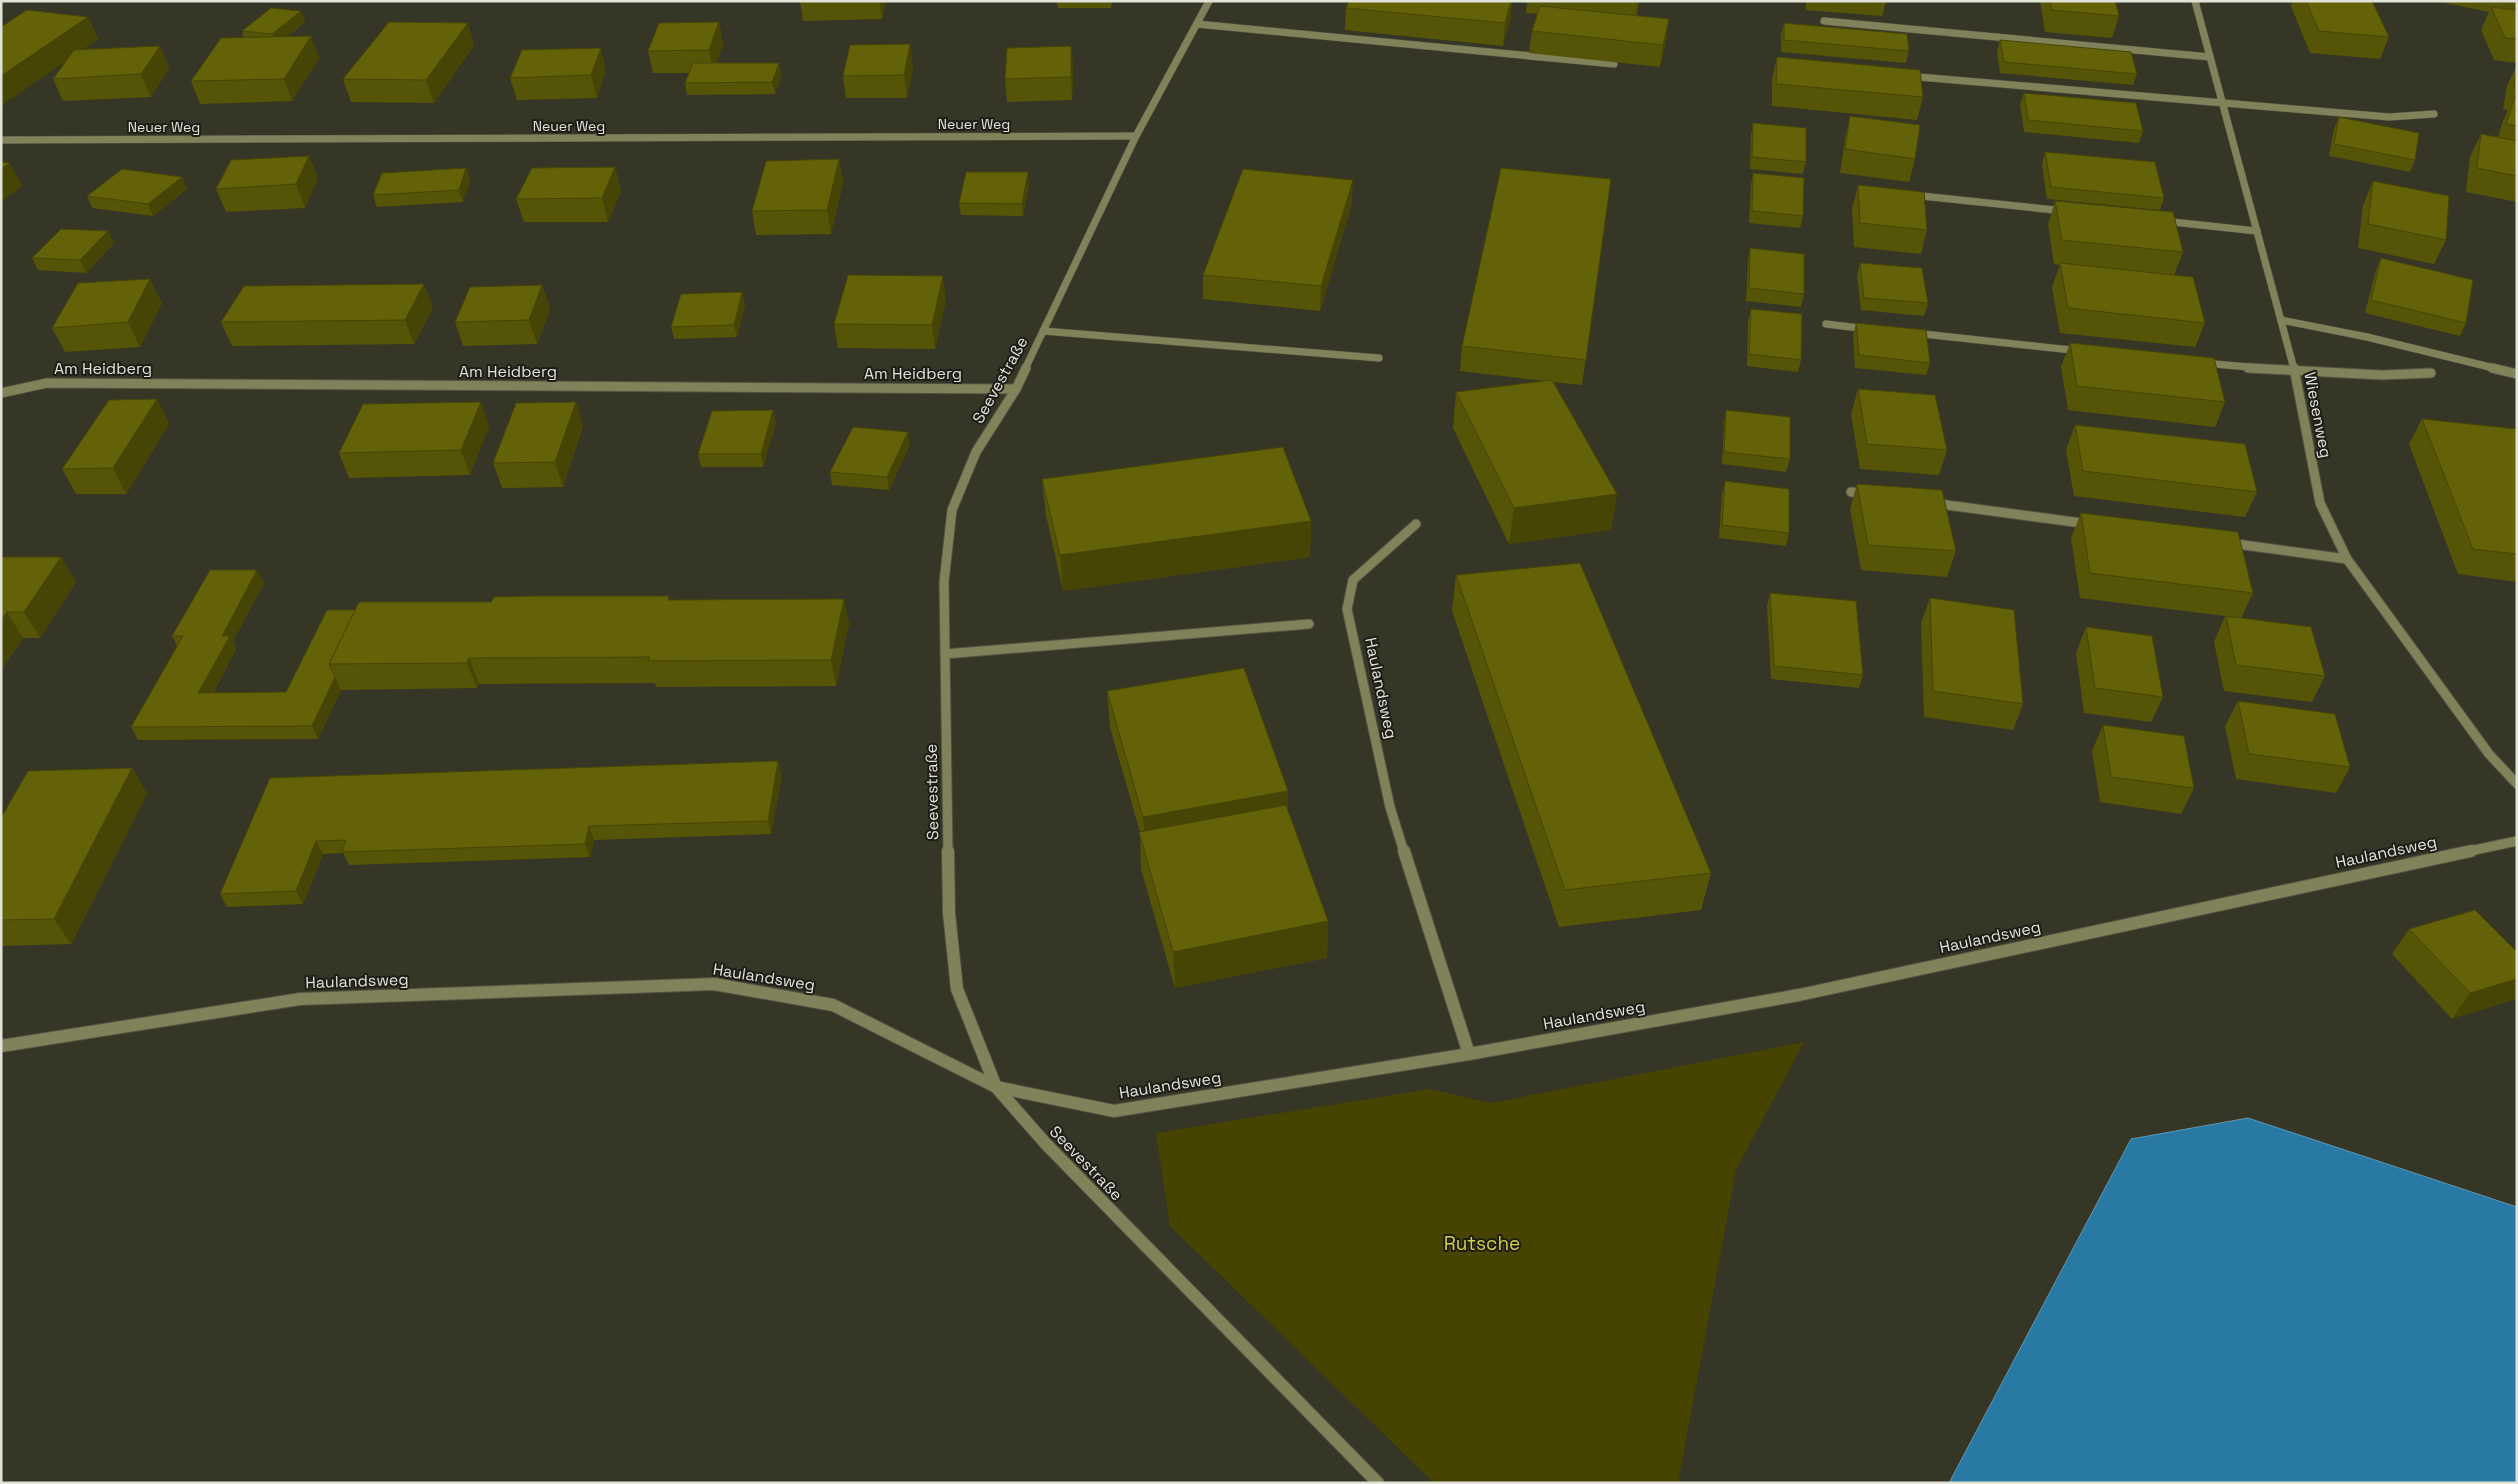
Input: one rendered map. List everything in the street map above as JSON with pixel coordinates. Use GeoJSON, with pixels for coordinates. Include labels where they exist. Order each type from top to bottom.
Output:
{"type":"FeatureCollection","features":[{"type":"Feature","properties":{"kind":"street","name":"Seevestraße"},"geometry":{"type":"LineString","coordinates":[[1209,1],[1136,136],[1016,389],[976,452],[952,510],[944,582],[949,913],[957,989],[996,1087],[1053,1151],[1378,1483]]}},
{"type":"Feature","properties":{"kind":"street","name":"Wiesenweg"},"geometry":{"type":"LineString","coordinates":[[2195,1],[2294,369],[2320,503],[2347,559],[2489,754],[2517,784]]}},
{"type":"Feature","properties":{"kind":"street"},"geometry":{"type":"LineString","coordinates":[[1824,21],[2210,57]]}},
{"type":"Feature","properties":{"kind":"street"},"geometry":{"type":"LineString","coordinates":[[1197,24],[1614,64]]}},
{"type":"Feature","properties":{"kind":"street"},"geometry":{"type":"LineString","coordinates":[[1896,74],[2389,117],[2434,114]]}},
{"type":"Feature","properties":{"kind":"street","name":"Neuer Weg"},"geometry":{"type":"LineString","coordinates":[[1,140],[1136,136]]}},
{"type":"Feature","properties":{"kind":"street"},"geometry":{"type":"LineString","coordinates":[[1904,194],[2071,212]]}},
{"type":"Feature","properties":{"kind":"street"},"geometry":{"type":"LineString","coordinates":[[2159,221],[2257,231]]}},
{"type":"Feature","properties":{"kind":"street"},"geometry":{"type":"LineString","coordinates":[[2281,320],[2367,337],[2517,374]]}},
{"type":"Feature","properties":{"kind":"street"},"geometry":{"type":"LineString","coordinates":[[1826,324],[1875,329]]}},
{"type":"Feature","properties":{"kind":"street"},"geometry":{"type":"LineString","coordinates":[[1044,331],[1379,358]]}},
{"type":"Feature","properties":{"kind":"street"},"geometry":{"type":"LineString","coordinates":[[1905,332],[2091,352]]}},
{"type":"Feature","properties":{"kind":"street"},"geometry":{"type":"LineString","coordinates":[[2190,362],[2248,368],[2382,375],[2431,374]]}},
{"type":"Feature","properties":{"kind":"street","name":"Am Heidberg"},"geometry":{"type":"LineString","coordinates":[[1,393],[47,383],[1016,389]]}},
{"type":"Feature","properties":{"kind":"street"},"geometry":{"type":"LineString","coordinates":[[1851,492],[1880,496]]}},
{"type":"Feature","properties":{"kind":"street"},"geometry":{"type":"LineString","coordinates":[[1919,501],[2094,525]]}},
{"type":"Feature","properties":{"kind":"street","name":"Haulandsweg"},"geometry":{"type":"LineString","coordinates":[[1416,524],[1354,580],[1347,609],[1390,807],[1469,1054]]}},
{"type":"Feature","properties":{"kind":"street"},"geometry":{"type":"LineString","coordinates":[[2221,542],[2347,559]]}},
{"type":"Feature","properties":{"kind":"street"},"geometry":{"type":"LineString","coordinates":[[945,654],[1309,624]]}},
{"type":"Feature","properties":{"kind":"street","name":"Haulandsweg"},"geometry":{"type":"LineString","coordinates":[[1,1046],[300,998],[714,984],[833,1005],[996,1087],[1114,1111],[1469,1054],[1800,994],[2517,841]]}},
{"type":"Feature","properties":{"kind":"green space","name":"Rutsche"},"geometry":{"type":"Polygon","coordinates":[[[1804,1042],[1736,1170],[1678,1483],[1434,1483],[1170,1226],[1156,1133],[1429,1089],[1491,1103],[1804,1042]]]}},
{"type":"Feature","properties":{"kind":"water"},"geometry":{"type":"Polygon","coordinates":[[[2248,1118],[2517,1207],[2517,1483],[1949,1483],[2131,1139],[2248,1118]]]}},
{"type":"Feature","properties":{"kind":"building"},"geometry":{"type":"Polygon","coordinates":[[[1349,1],[1511,1],[1505,23],[1346,8],[1349,1]]]}},
{"type":"Feature","properties":{"kind":"building"},"geometry":{"type":"Polygon","coordinates":[[[2050,1],[2115,1],[2119,16],[2052,10],[2050,1]]]}},
{"type":"Feature","properties":{"kind":"building"},"geometry":{"type":"Polygon","coordinates":[[[2306,1],[2372,1],[2389,37],[2319,31],[2306,1]]]}},
{"type":"Feature","properties":{"kind":"building"},"geometry":{"type":"Polygon","coordinates":[[[1540,6],[1669,19],[1663,45],[1532,31],[1540,6]]]}},
{"type":"Feature","properties":{"kind":"building"},"geometry":{"type":"Polygon","coordinates":[[[2491,7],[2517,10],[2517,39],[2505,38],[2491,7]]]}},
{"type":"Feature","properties":{"kind":"building"},"geometry":{"type":"Polygon","coordinates":[[[271,8],[301,11],[272,34],[242,31],[271,8]]]}},
{"type":"Feature","properties":{"kind":"building"},"geometry":{"type":"Polygon","coordinates":[[[27,10],[88,17],[1,76],[1,27],[27,10]]]}},
{"type":"Feature","properties":{"kind":"building"},"geometry":{"type":"Polygon","coordinates":[[[389,22],[468,23],[426,80],[343,79],[389,22]]]}},
{"type":"Feature","properties":{"kind":"building"},"geometry":{"type":"Polygon","coordinates":[[[719,22],[709,50],[648,51],[659,23],[719,22]]]}},
{"type":"Feature","properties":{"kind":"building"},"geometry":{"type":"Polygon","coordinates":[[[1784,23],[1907,34],[1909,51],[1784,40],[1784,23]]]}},
{"type":"Feature","properties":{"kind":"building"},"geometry":{"type":"Polygon","coordinates":[[[311,36],[284,79],[191,81],[221,38],[311,36]]]}},
{"type":"Feature","properties":{"kind":"building"},"geometry":{"type":"Polygon","coordinates":[[[2000,40],[2131,52],[2137,74],[2004,62],[2000,40]]]}},
{"type":"Feature","properties":{"kind":"building"},"geometry":{"type":"Polygon","coordinates":[[[910,44],[904,75],[843,76],[850,45],[910,44]]]}},
{"type":"Feature","properties":{"kind":"building"},"geometry":{"type":"Polygon","coordinates":[[[160,46],[141,74],[53,79],[74,50],[160,46]]]}},
{"type":"Feature","properties":{"kind":"building"},"geometry":{"type":"Polygon","coordinates":[[[1071,46],[1071,77],[1005,79],[1007,48],[1071,46]]]}},
{"type":"Feature","properties":{"kind":"building"},"geometry":{"type":"Polygon","coordinates":[[[601,48],[591,75],[510,78],[522,50],[601,48]]]}},
{"type":"Feature","properties":{"kind":"building"},"geometry":{"type":"Polygon","coordinates":[[[1777,57],[1920,70],[1923,97],[1776,84],[1777,57]]]}},
{"type":"Feature","properties":{"kind":"building"},"geometry":{"type":"Polygon","coordinates":[[[693,63],[779,63],[772,82],[685,83],[693,63]]]}},
{"type":"Feature","properties":{"kind":"building"},"geometry":{"type":"Polygon","coordinates":[[[2517,69],[2517,87],[2514,86],[2517,69]]]}},
{"type":"Feature","properties":{"kind":"building"},"geometry":{"type":"Polygon","coordinates":[[[2024,93],[2136,103],[2143,131],[2028,120],[2024,93]]]}},
{"type":"Feature","properties":{"kind":"building"},"geometry":{"type":"Polygon","coordinates":[[[2514,99],[2517,99],[2517,126],[2506,124],[2514,99]]]}},
{"type":"Feature","properties":{"kind":"building"},"geometry":{"type":"Polygon","coordinates":[[[1850,116],[1920,125],[1915,159],[1845,149],[1850,116]]]}},
{"type":"Feature","properties":{"kind":"building"},"geometry":{"type":"Polygon","coordinates":[[[2339,117],[2419,133],[2415,160],[2334,144],[2339,117]]]}},
{"type":"Feature","properties":{"kind":"building"},"geometry":{"type":"Polygon","coordinates":[[[1753,123],[1806,128],[1806,162],[1752,157],[1753,123]]]}},
{"type":"Feature","properties":{"kind":"building"},"geometry":{"type":"Polygon","coordinates":[[[2481,134],[2517,141],[2517,176],[2477,168],[2481,134]]]}},
{"type":"Feature","properties":{"kind":"building"},"geometry":{"type":"Polygon","coordinates":[[[2045,152],[2155,162],[2164,198],[2051,187],[2045,152]]]}},
{"type":"Feature","properties":{"kind":"building"},"geometry":{"type":"Polygon","coordinates":[[[309,156],[296,184],[216,189],[231,160],[309,156]]]}},
{"type":"Feature","properties":{"kind":"building"},"geometry":{"type":"Polygon","coordinates":[[[839,159],[827,210],[752,211],[766,161],[839,159]]]}},
{"type":"Feature","properties":{"kind":"building"},"geometry":{"type":"Polygon","coordinates":[[[1,162],[10,163],[1,169],[1,162]]]}},
{"type":"Feature","properties":{"kind":"building"},"geometry":{"type":"Polygon","coordinates":[[[615,167],[602,198],[516,199],[532,168],[615,167]]]}},
{"type":"Feature","properties":{"kind":"building"},"geometry":{"type":"Polygon","coordinates":[[[466,168],[459,190],[373,195],[382,173],[466,168]]]}},
{"type":"Feature","properties":{"kind":"building"},"geometry":{"type":"Polygon","coordinates":[[[1501,168],[1611,179],[1586,360],[1462,346],[1501,168]]]}},
{"type":"Feature","properties":{"kind":"building"},"geometry":{"type":"Polygon","coordinates":[[[122,169],[182,177],[148,204],[87,196],[122,169]]]}},
{"type":"Feature","properties":{"kind":"building"},"geometry":{"type":"Polygon","coordinates":[[[1243,169],[1353,180],[1321,286],[1203,275],[1243,169]]]}},
{"type":"Feature","properties":{"kind":"building"},"geometry":{"type":"Polygon","coordinates":[[[966,172],[1028,172],[1022,204],[959,203],[966,172]]]}},
{"type":"Feature","properties":{"kind":"building"},"geometry":{"type":"Polygon","coordinates":[[[1753,173],[1804,178],[1803,216],[1752,211],[1753,173]]]}},
{"type":"Feature","properties":{"kind":"building"},"geometry":{"type":"Polygon","coordinates":[[[2373,181],[2449,196],[2446,240],[2368,224],[2373,181]]]}},
{"type":"Feature","properties":{"kind":"building"},"geometry":{"type":"Polygon","coordinates":[[[1858,185],[1924,192],[1927,230],[1860,223],[1858,185]]]}},
{"type":"Feature","properties":{"kind":"building"},"geometry":{"type":"Polygon","coordinates":[[[2055,201],[2173,212],[2183,252],[2062,240],[2055,201]]]}},
{"type":"Feature","properties":{"kind":"building"},"geometry":{"type":"Polygon","coordinates":[[[61,229],[108,231],[80,260],[32,258],[61,229]]]}},
{"type":"Feature","properties":{"kind":"building"},"geometry":{"type":"Polygon","coordinates":[[[1750,248],[1804,254],[1804,294],[1749,288],[1750,248]]]}},
{"type":"Feature","properties":{"kind":"building"},"geometry":{"type":"Polygon","coordinates":[[[2381,258],[2473,280],[2466,323],[2371,300],[2381,258]]]}},
{"type":"Feature","properties":{"kind":"building"},"geometry":{"type":"Polygon","coordinates":[[[1860,263],[1922,268],[1928,303],[1864,298],[1860,263]]]}},
{"type":"Feature","properties":{"kind":"building"},"geometry":{"type":"Polygon","coordinates":[[[2060,263],[2193,277],[2205,323],[2068,308],[2060,263]]]}},
{"type":"Feature","properties":{"kind":"building"},"geometry":{"type":"Polygon","coordinates":[[[848,275],[943,276],[932,325],[834,324],[848,275]]]}},
{"type":"Feature","properties":{"kind":"building"},"geometry":{"type":"Polygon","coordinates":[[[150,279],[128,322],[52,328],[78,283],[150,279]]]}},
{"type":"Feature","properties":{"kind":"building"},"geometry":{"type":"Polygon","coordinates":[[[424,284],[405,320],[221,322],[244,286],[424,284]]]}},
{"type":"Feature","properties":{"kind":"building"},"geometry":{"type":"Polygon","coordinates":[[[542,285],[529,320],[455,322],[470,287],[542,285]]]}},
{"type":"Feature","properties":{"kind":"building"},"geometry":{"type":"Polygon","coordinates":[[[742,292],[734,325],[671,327],[681,294],[742,292]]]}},
{"type":"Feature","properties":{"kind":"building"},"geometry":{"type":"Polygon","coordinates":[[[1751,309],[1802,314],[1801,360],[1749,354],[1751,309]]]}},
{"type":"Feature","properties":{"kind":"building"},"geometry":{"type":"Polygon","coordinates":[[[1856,323],[1926,330],[1930,363],[1859,355],[1856,323]]]}},
{"type":"Feature","properties":{"kind":"building"},"geometry":{"type":"Polygon","coordinates":[[[2070,343],[2214,358],[2225,402],[2077,386],[2070,343]]]}},
{"type":"Feature","properties":{"kind":"building"},"geometry":{"type":"Polygon","coordinates":[[[1552,380],[1617,494],[1514,508],[1456,392],[1552,380]]]}},
{"type":"Feature","properties":{"kind":"building"},"geometry":{"type":"Polygon","coordinates":[[[1858,389],[1935,395],[1947,450],[1867,444],[1858,389]]]}},
{"type":"Feature","properties":{"kind":"building"},"geometry":{"type":"Polygon","coordinates":[[[157,399],[113,468],[62,469],[109,400],[157,399]]]}},
{"type":"Feature","properties":{"kind":"building"},"geometry":{"type":"Polygon","coordinates":[[[481,402],[461,450],[339,453],[363,404],[481,402]]]}},
{"type":"Feature","properties":{"kind":"building"},"geometry":{"type":"Polygon","coordinates":[[[576,402],[555,462],[493,463],[516,403],[576,402]]]}},
{"type":"Feature","properties":{"kind":"building"},"geometry":{"type":"Polygon","coordinates":[[[773,410],[761,454],[698,454],[712,411],[773,410]]]}},
{"type":"Feature","properties":{"kind":"building"},"geometry":{"type":"Polygon","coordinates":[[[1726,410],[1790,417],[1790,459],[1724,452],[1726,410]]]}},
{"type":"Feature","properties":{"kind":"building"},"geometry":{"type":"Polygon","coordinates":[[[2422,419],[2517,429],[2517,554],[2473,549],[2422,419]]]}},
{"type":"Feature","properties":{"kind":"building"},"geometry":{"type":"Polygon","coordinates":[[[2075,425],[2245,444],[2257,492],[2083,471],[2075,425]]]}},
{"type":"Feature","properties":{"kind":"building"},"geometry":{"type":"Polygon","coordinates":[[[853,427],[908,432],[887,477],[830,472],[853,427]]]}},
{"type":"Feature","properties":{"kind":"building"},"geometry":{"type":"Polygon","coordinates":[[[1283,447],[1311,521],[1060,555],[1042,479],[1283,447]]]}},
{"type":"Feature","properties":{"kind":"building"},"geometry":{"type":"Polygon","coordinates":[[[1725,481],[1789,489],[1789,533],[1722,525],[1725,481]]]}},
{"type":"Feature","properties":{"kind":"building"},"geometry":{"type":"Polygon","coordinates":[[[1857,484],[1942,490],[1956,551],[1868,545],[1857,484]]]}},
{"type":"Feature","properties":{"kind":"building"},"geometry":{"type":"Polygon","coordinates":[[[2081,513],[2238,532],[2253,593],[2090,573],[2081,513]]]}},
{"type":"Feature","properties":{"kind":"building"},"geometry":{"type":"Polygon","coordinates":[[[1,557],[61,557],[24,612],[7,612],[1,621],[1,557]]]}},
{"type":"Feature","properties":{"kind":"building"},"geometry":{"type":"Polygon","coordinates":[[[1580,563],[1711,873],[1565,890],[1456,575],[1580,563]]]}},
{"type":"Feature","properties":{"kind":"building"},"geometry":{"type":"Polygon","coordinates":[[[210,570],[257,570],[222,636],[230,636],[198,693],[286,692],[327,610],[356,610],[329,664],[335,677],[312,726],[131,727],[183,636],[172,636],[210,570]]]}},
{"type":"Feature","properties":{"kind":"building"},"geometry":{"type":"Polygon","coordinates":[[[1770,593],[1856,601],[1863,675],[1774,666],[1770,593]]]}},
{"type":"Feature","properties":{"kind":"building"},"geometry":{"type":"Polygon","coordinates":[[[669,596],[668,600],[844,599],[831,660],[648,661],[650,657],[469,658],[467,663],[329,664],[359,602],[491,602],[494,597],[669,596]]]}},
{"type":"Feature","properties":{"kind":"building"},"geometry":{"type":"Polygon","coordinates":[[[1930,598],[2014,610],[2023,704],[1933,691],[1930,598]]]}},
{"type":"Feature","properties":{"kind":"building"},"geometry":{"type":"Polygon","coordinates":[[[2226,616],[2311,627],[2325,676],[2236,665],[2226,616]]]}},
{"type":"Feature","properties":{"kind":"building"},"geometry":{"type":"Polygon","coordinates":[[[2086,627],[2152,636],[2163,697],[2095,688],[2086,627]]]}},
{"type":"Feature","properties":{"kind":"building"},"geometry":{"type":"Polygon","coordinates":[[[1244,668],[1288,791],[1143,817],[1107,691],[1244,668]]]}},
{"type":"Feature","properties":{"kind":"building"},"geometry":{"type":"Polygon","coordinates":[[[2238,701],[2335,714],[2350,767],[2249,754],[2238,701]]]}},
{"type":"Feature","properties":{"kind":"building"},"geometry":{"type":"Polygon","coordinates":[[[2103,725],[2184,736],[2194,788],[2111,777],[2103,725]]]}},
{"type":"Feature","properties":{"kind":"building"},"geometry":{"type":"Polygon","coordinates":[[[778,761],[768,821],[589,826],[585,844],[342,852],[346,840],[316,841],[296,891],[220,894],[270,778],[778,761]]]}},
{"type":"Feature","properties":{"kind":"building"},"geometry":{"type":"Polygon","coordinates":[[[132,768],[54,919],[1,920],[1,818],[28,771],[132,768]]]}},
{"type":"Feature","properties":{"kind":"building"},"geometry":{"type":"Polygon","coordinates":[[[1286,805],[1328,921],[1173,952],[1139,832],[1286,805]]]}},
{"type":"Feature","properties":{"kind":"building"},"geometry":{"type":"Polygon","coordinates":[[[2475,910],[2517,952],[2517,979],[2470,993],[2409,929],[2475,910]]]}}]}
